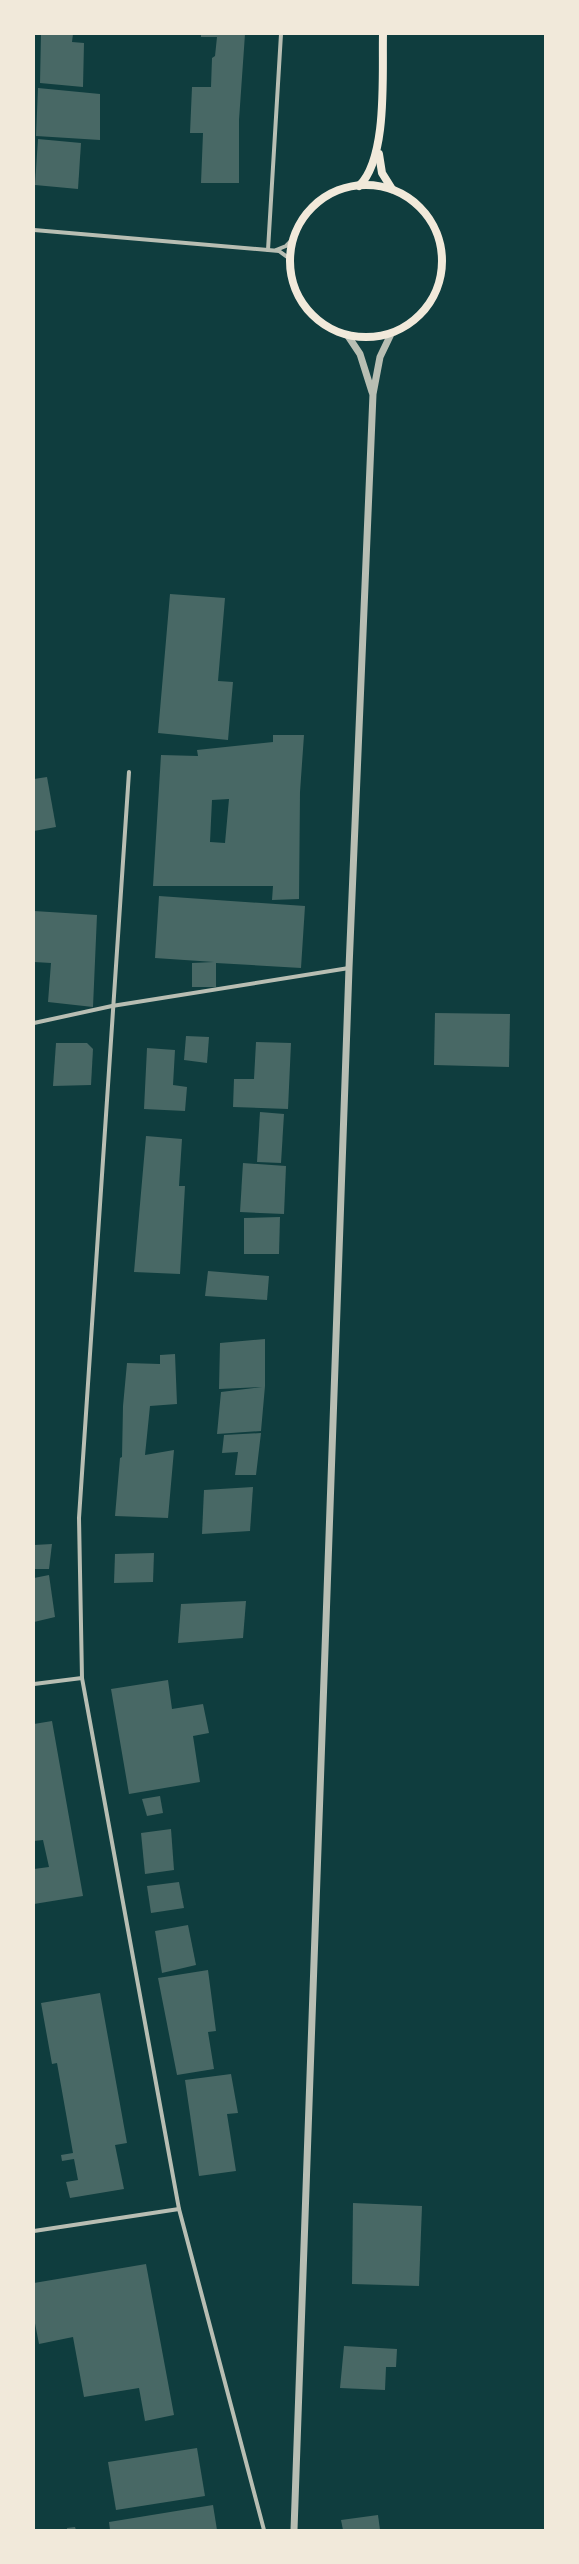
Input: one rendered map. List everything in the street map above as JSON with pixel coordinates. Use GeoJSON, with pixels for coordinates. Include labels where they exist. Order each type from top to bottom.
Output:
{"type":"FeatureCollection","features":[{"type":"Feature","properties":{"kind":"main road"},"geometry":{"type":"LineString","coordinates":[[383,34],[378,145],[380,168],[392,189]]}},
{"type":"Feature","properties":{"kind":"main road"},"geometry":{"type":"LineString","coordinates":[[359,186],[371,171],[378,145]]}},
{"type":"Feature","properties":{"kind":"main road"},"geometry":{"type":"LineString","coordinates":[[372,185],[392,189],[411,199],[426,214],[436,231],[442,251],[442,272],[436,292],[425,310],[410,324],[391,334],[370,338],[348,336],[328,327],[312,315],[296,287],[290,259],[294,238],[302,220],[316,204],[333,193],[359,186],[372,185]]}},
{"type":"Feature","properties":{"kind":"street"},"geometry":{"type":"LineString","coordinates":[[268,250],[280,34]]}},
{"type":"Feature","properties":{"kind":"street"},"geometry":{"type":"LineString","coordinates":[[34,230],[279,251],[290,259]]}},
{"type":"Feature","properties":{"kind":"street"},"geometry":{"type":"LineString","coordinates":[[268,250],[286,246],[294,238]]}},
{"type":"Feature","properties":{"kind":"street"},"geometry":{"type":"LineString","coordinates":[[294,2530],[349,968],[373,394],[380,357],[391,334]]}},
{"type":"Feature","properties":{"kind":"street"},"geometry":{"type":"LineString","coordinates":[[348,336],[361,357],[373,394]]}},
{"type":"Feature","properties":{"kind":"street"},"geometry":{"type":"LineString","coordinates":[[130,772],[112,1006],[79,1518],[82,1678],[179,2209],[264,2530]]}},
{"type":"Feature","properties":{"kind":"street"},"geometry":{"type":"LineString","coordinates":[[34,1023],[112,1006],[349,968]]}},
{"type":"Feature","properties":{"kind":"street"},"geometry":{"type":"LineString","coordinates":[[34,1684],[82,1678]]}},
{"type":"Feature","properties":{"kind":"street"},"geometry":{"type":"LineString","coordinates":[[34,2231],[179,2209]]}},
{"type":"Feature","properties":{"kind":"building"},"geometry":{"type":"Polygon","coordinates":[[[41,34],[73,34],[72,42],[84,43],[83,87],[40,83],[41,34]]]}},
{"type":"Feature","properties":{"kind":"building"},"geometry":{"type":"Polygon","coordinates":[[[201,34],[245,34],[239,120],[239,183],[201,183],[203,133],[190,133],[192,87],[211,87],[212,58],[215,56],[217,37],[201,37],[201,34]]]}},
{"type":"Feature","properties":{"kind":"building"},"geometry":{"type":"Polygon","coordinates":[[[38,88],[100,94],[100,140],[36,136],[38,88]]]}},
{"type":"Feature","properties":{"kind":"building"},"geometry":{"type":"Polygon","coordinates":[[[38,139],[81,143],[78,189],[35,185],[38,139]]]}},
{"type":"Feature","properties":{"kind":"building"},"geometry":{"type":"Polygon","coordinates":[[[170,594],[225,598],[218,681],[233,682],[228,740],[158,733],[170,594]]]}},
{"type":"Feature","properties":{"kind":"building"},"geometry":{"type":"Polygon","coordinates":[[[273,735],[304,735],[300,792],[299,899],[272,900],[273,886],[153,886],[161,755],[198,756],[197,750],[273,742],[273,735]],[[229,799],[212,800],[210,842],[225,843],[229,799]]]}},
{"type":"Feature","properties":{"kind":"building"},"geometry":{"type":"Polygon","coordinates":[[[47,777],[56,827],[34,831],[34,779],[47,777]]]}},
{"type":"Feature","properties":{"kind":"building"},"geometry":{"type":"Polygon","coordinates":[[[159,896],[305,906],[301,968],[216,963],[216,987],[192,987],[192,963],[214,962],[155,958],[159,896]]]}},
{"type":"Feature","properties":{"kind":"building"},"geometry":{"type":"Polygon","coordinates":[[[34,911],[97,915],[93,1007],[48,1002],[51,963],[34,962],[34,911]]]}},
{"type":"Feature","properties":{"kind":"building"},"geometry":{"type":"Polygon","coordinates":[[[435,1013],[510,1014],[509,1067],[434,1065],[435,1013]]]}},
{"type":"Feature","properties":{"kind":"building"},"geometry":{"type":"Polygon","coordinates":[[[186,1036],[209,1037],[207,1063],[184,1060],[186,1036]]]}},
{"type":"Feature","properties":{"kind":"building"},"geometry":{"type":"Polygon","coordinates":[[[256,1042],[291,1043],[288,1109],[233,1107],[234,1079],[254,1079],[256,1042]]]}},
{"type":"Feature","properties":{"kind":"building"},"geometry":{"type":"Polygon","coordinates":[[[56,1043],[87,1043],[93,1049],[91,1085],[53,1086],[56,1043]]]}},
{"type":"Feature","properties":{"kind":"building"},"geometry":{"type":"Polygon","coordinates":[[[147,1048],[175,1050],[173,1085],[187,1087],[185,1111],[144,1109],[147,1048]]]}},
{"type":"Feature","properties":{"kind":"building"},"geometry":{"type":"Polygon","coordinates":[[[260,1112],[284,1114],[281,1163],[257,1162],[260,1112]]]}},
{"type":"Feature","properties":{"kind":"building"},"geometry":{"type":"Polygon","coordinates":[[[146,1136],[182,1139],[179,1186],[185,1186],[180,1274],[134,1272],[146,1136]]]}},
{"type":"Feature","properties":{"kind":"building"},"geometry":{"type":"Polygon","coordinates":[[[243,1163],[286,1166],[284,1214],[240,1212],[243,1163]]]}},
{"type":"Feature","properties":{"kind":"building"},"geometry":{"type":"Polygon","coordinates":[[[280,1217],[279,1254],[244,1254],[244,1218],[280,1217]]]}},
{"type":"Feature","properties":{"kind":"building"},"geometry":{"type":"Polygon","coordinates":[[[208,1271],[269,1276],[267,1300],[205,1296],[208,1271]]]}},
{"type":"Feature","properties":{"kind":"building"},"geometry":{"type":"Polygon","coordinates":[[[265,1339],[265,1386],[261,1431],[217,1434],[221,1392],[262,1387],[219,1389],[220,1343],[265,1339]]]}},
{"type":"Feature","properties":{"kind":"building"},"geometry":{"type":"Polygon","coordinates":[[[175,1354],[177,1404],[150,1406],[145,1455],[174,1450],[168,1518],[115,1516],[120,1458],[122,1457],[123,1406],[127,1363],[160,1364],[160,1355],[175,1354]]]}},
{"type":"Feature","properties":{"kind":"building"},"geometry":{"type":"Polygon","coordinates":[[[261,1433],[256,1475],[235,1475],[238,1452],[222,1453],[224,1435],[261,1433]]]}},
{"type":"Feature","properties":{"kind":"building"},"geometry":{"type":"Polygon","coordinates":[[[253,1487],[250,1531],[202,1534],[204,1490],[253,1487]]]}},
{"type":"Feature","properties":{"kind":"building"},"geometry":{"type":"Polygon","coordinates":[[[52,1544],[49,1569],[34,1569],[34,1545],[52,1544]]]}},
{"type":"Feature","properties":{"kind":"building"},"geometry":{"type":"Polygon","coordinates":[[[154,1553],[153,1582],[114,1583],[115,1554],[154,1553]]]}},
{"type":"Feature","properties":{"kind":"building"},"geometry":{"type":"Polygon","coordinates":[[[49,1575],[55,1617],[34,1622],[34,1578],[49,1575]]]}},
{"type":"Feature","properties":{"kind":"building"},"geometry":{"type":"Polygon","coordinates":[[[246,1601],[243,1638],[178,1643],[181,1604],[246,1601]]]}},
{"type":"Feature","properties":{"kind":"building"},"geometry":{"type":"Polygon","coordinates":[[[168,1680],[172,1709],[203,1704],[209,1733],[193,1736],[200,1782],[129,1794],[111,1689],[168,1680]]]}},
{"type":"Feature","properties":{"kind":"building"},"geometry":{"type":"Polygon","coordinates":[[[52,1721],[83,1896],[34,1904],[34,1869],[49,1867],[43,1840],[34,1841],[34,1724],[52,1721]]]}},
{"type":"Feature","properties":{"kind":"building"},"geometry":{"type":"Polygon","coordinates":[[[160,1796],[163,1813],[147,1816],[142,1799],[160,1796]]]}},
{"type":"Feature","properties":{"kind":"building"},"geometry":{"type":"Polygon","coordinates":[[[171,1829],[174,1870],[145,1874],[141,1833],[171,1829]]]}},
{"type":"Feature","properties":{"kind":"building"},"geometry":{"type":"Polygon","coordinates":[[[179,1882],[184,1908],[151,1913],[147,1886],[179,1882]]]}},
{"type":"Feature","properties":{"kind":"building"},"geometry":{"type":"Polygon","coordinates":[[[188,1925],[196,1965],[162,1973],[155,1931],[188,1925]]]}},
{"type":"Feature","properties":{"kind":"building"},"geometry":{"type":"Polygon","coordinates":[[[208,1970],[216,2031],[208,2032],[214,2069],[177,2075],[158,1978],[208,1970]]]}},
{"type":"Feature","properties":{"kind":"building"},"geometry":{"type":"Polygon","coordinates":[[[100,1993],[127,2143],[115,2145],[124,2189],[70,2198],[66,2182],[78,2180],[74,2159],[62,2161],[61,2155],[73,2153],[57,2063],[52,2064],[41,2003],[100,1993]]]}},
{"type":"Feature","properties":{"kind":"building"},"geometry":{"type":"Polygon","coordinates":[[[231,2074],[238,2113],[227,2114],[236,2171],[199,2176],[185,2080],[231,2074]]]}},
{"type":"Feature","properties":{"kind":"building"},"geometry":{"type":"Polygon","coordinates":[[[353,2203],[422,2206],[419,2286],[352,2284],[353,2203]]]}},
{"type":"Feature","properties":{"kind":"building"},"geometry":{"type":"Polygon","coordinates":[[[146,2264],[174,2415],[145,2421],[139,2388],[84,2397],[73,2337],[39,2344],[34,2318],[34,2283],[146,2264]]]}},
{"type":"Feature","properties":{"kind":"building"},"geometry":{"type":"Polygon","coordinates":[[[344,2346],[397,2349],[396,2367],[386,2367],[385,2390],[340,2388],[344,2346]]]}},
{"type":"Feature","properties":{"kind":"building"},"geometry":{"type":"Polygon","coordinates":[[[197,2448],[205,2496],[116,2510],[108,2462],[197,2448]]]}},
{"type":"Feature","properties":{"kind":"building"},"geometry":{"type":"Polygon","coordinates":[[[213,2505],[217,2530],[110,2530],[109,2522],[213,2505]]]}},
{"type":"Feature","properties":{"kind":"building"},"geometry":{"type":"Polygon","coordinates":[[[378,2515],[380,2530],[343,2530],[341,2520],[378,2515]]]}},
{"type":"Feature","properties":{"kind":"building"},"geometry":{"type":"Polygon","coordinates":[[[75,2527],[76,2530],[67,2530],[67,2528],[75,2527]]]}}]}
